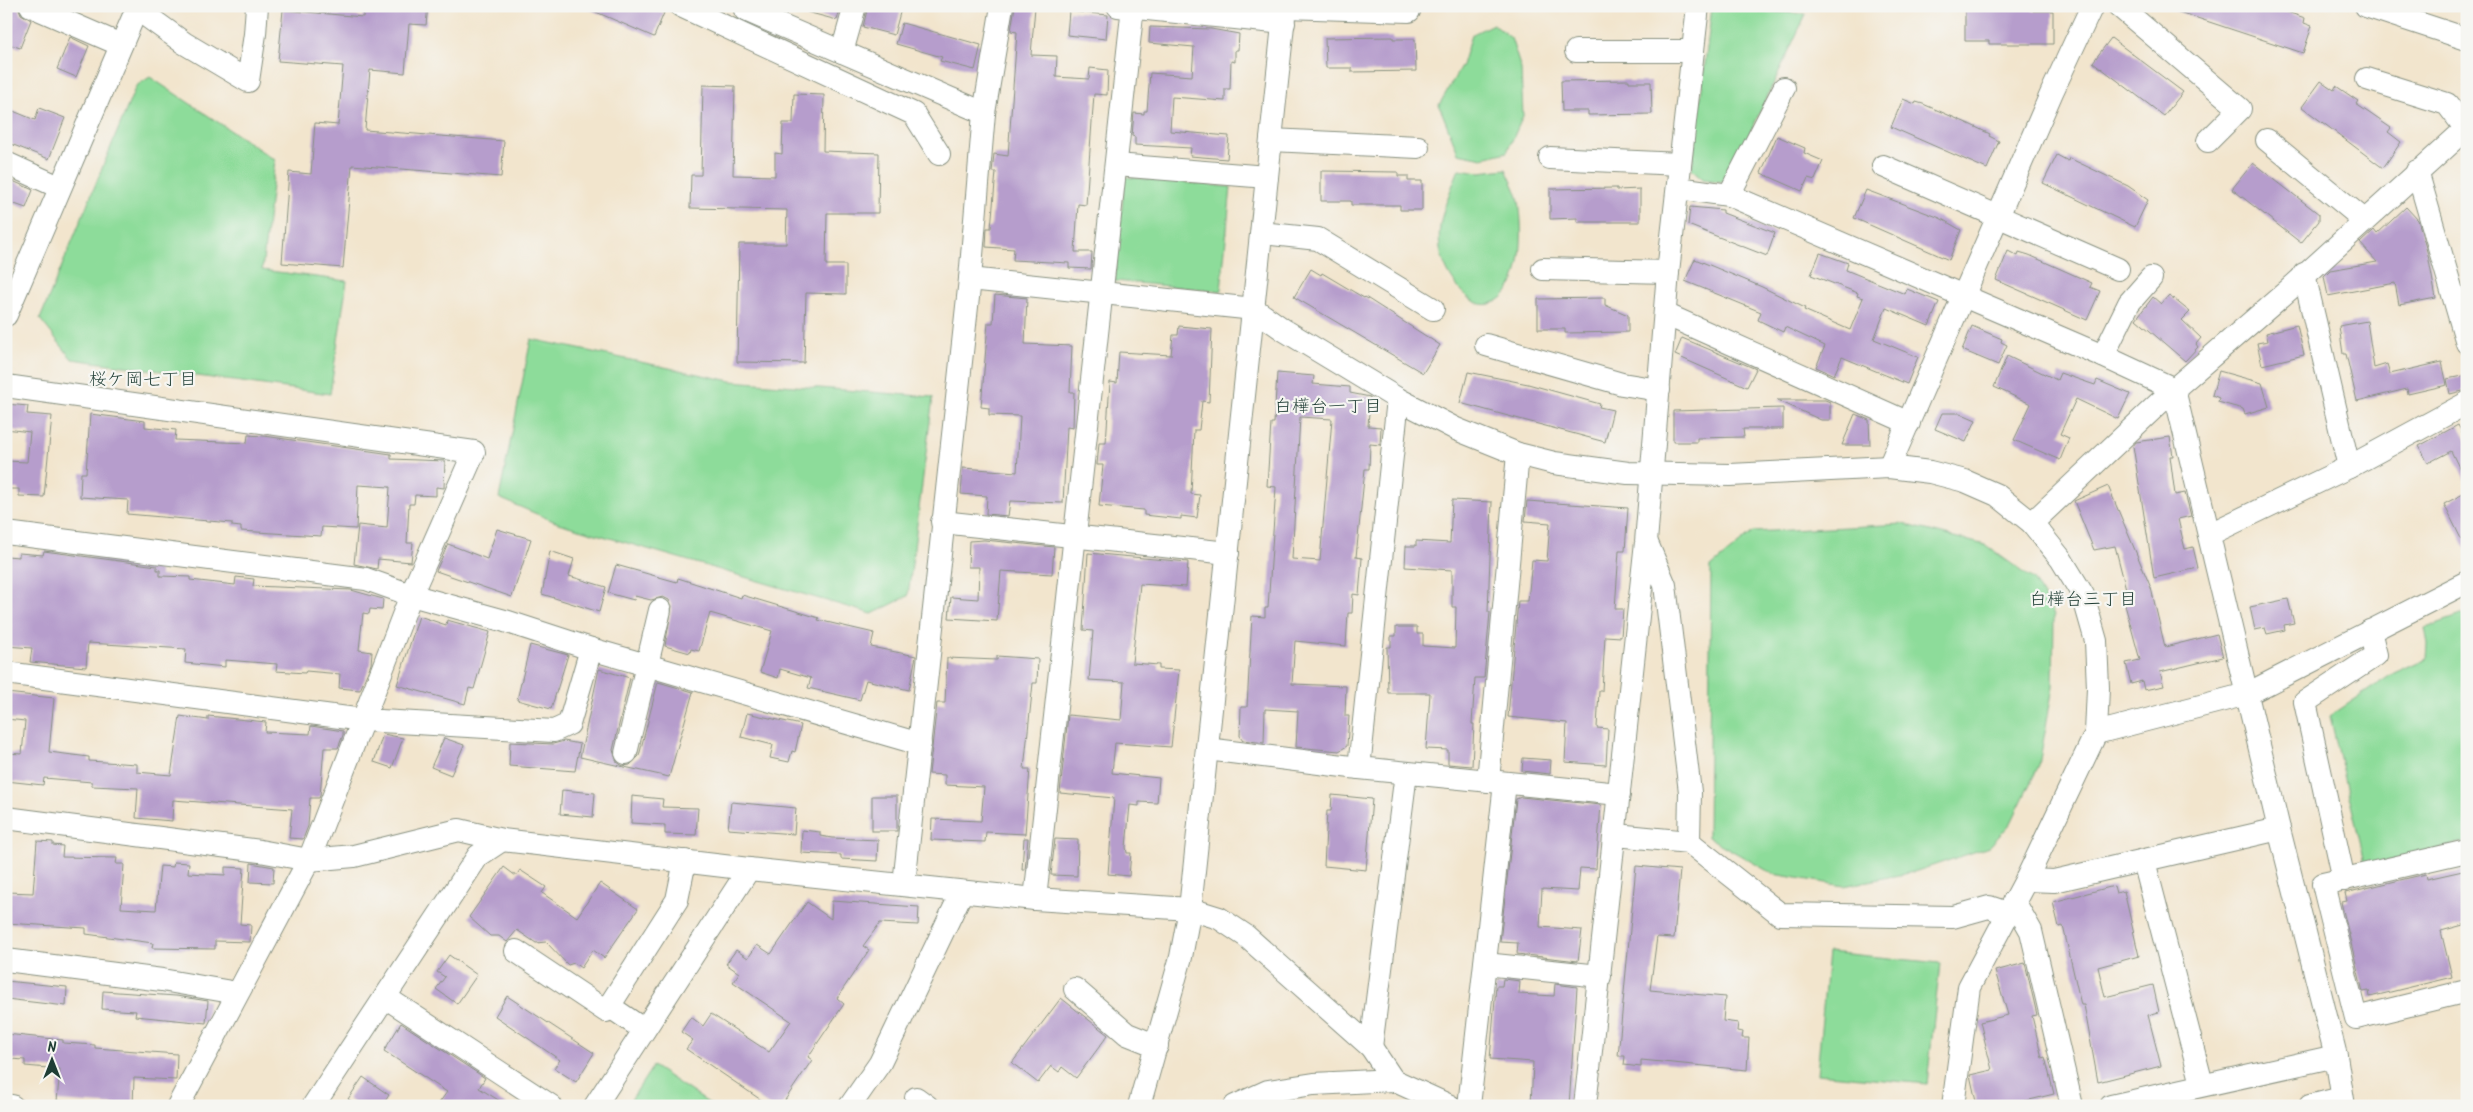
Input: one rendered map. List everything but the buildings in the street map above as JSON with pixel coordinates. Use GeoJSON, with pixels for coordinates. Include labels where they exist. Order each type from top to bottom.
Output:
{"type":"FeatureCollection","features":[{"type":"Feature","properties":{"kind":"street"},"geometry":{"type":"LineString","coordinates":[[31,6],[121,45]]}},
{"type":"Feature","properties":{"kind":"street"},"geometry":{"type":"LineString","coordinates":[[6,315],[59,187],[138,8],[184,43],[248,81],[257,6]]}},
{"type":"Feature","properties":{"kind":"street"},"geometry":{"type":"LineString","coordinates":[[682,6],[914,114],[939,154]]}},
{"type":"Feature","properties":{"kind":"street"},"geometry":{"type":"LineString","coordinates":[[746,6],[744,10],[984,113]]}},
{"type":"Feature","properties":{"kind":"street"},"geometry":{"type":"LineString","coordinates":[[842,52],[855,6]]}},
{"type":"Feature","properties":{"kind":"street"},"geometry":{"type":"LineString","coordinates":[[904,884],[970,279],[984,113],[1002,6]]}},
{"type":"Feature","properties":{"kind":"street"},"geometry":{"type":"LineString","coordinates":[[1585,1106],[1616,835],[1653,473],[1668,272],[1698,6]]}},
{"type":"Feature","properties":{"kind":"street"},"geometry":{"type":"LineString","coordinates":[[1889,468],[2052,92],[2092,6]]}},
{"type":"Feature","properties":{"kind":"street"},"geometry":{"type":"LineString","coordinates":[[2119,6],[2240,109],[2208,141]]}},
{"type":"Feature","properties":{"kind":"street"},"geometry":{"type":"LineString","coordinates":[[2366,6],[2467,39]]}},
{"type":"Feature","properties":{"kind":"street"},"geometry":{"type":"LineString","coordinates":[[1035,899],[1103,292],[1116,165],[1128,7],[1285,12],[1409,11]]}},
{"type":"Feature","properties":{"kind":"street"},"geometry":{"type":"LineString","coordinates":[[1146,1101],[1157,1046],[1181,956],[1190,909],[1285,12]]}},
{"type":"Feature","properties":{"kind":"street"},"geometry":{"type":"LineString","coordinates":[[1576,50],[1693,51]]}},
{"type":"Feature","properties":{"kind":"street"},"geometry":{"type":"LineString","coordinates":[[2032,523],[2174,390],[2466,129],[2447,104],[2367,79]]}},
{"type":"Feature","properties":{"kind":"street"},"geometry":{"type":"LineString","coordinates":[[1729,196],[1784,88]]}},
{"type":"Feature","properties":{"kind":"street"},"geometry":{"type":"LineString","coordinates":[[1271,140],[1418,147]]}},
{"type":"Feature","properties":{"kind":"street"},"geometry":{"type":"LineString","coordinates":[[2267,140],[2364,220]]}},
{"type":"Feature","properties":{"kind":"street"},"geometry":{"type":"LineString","coordinates":[[1550,158],[1680,164]]}},
{"type":"Feature","properties":{"kind":"street"},"geometry":{"type":"LineString","coordinates":[[6,163],[59,187]]}},
{"type":"Feature","properties":{"kind":"street"},"geometry":{"type":"LineString","coordinates":[[1116,165],[1267,177]]}},
{"type":"Feature","properties":{"kind":"street"},"geometry":{"type":"LineString","coordinates":[[1883,166],[2118,269]]}},
{"type":"Feature","properties":{"kind":"street"},"geometry":{"type":"LineString","coordinates":[[2417,171],[2467,343]]}},
{"type":"Feature","properties":{"kind":"street"},"geometry":{"type":"LineString","coordinates":[[1678,188],[1729,196],[2103,356],[2174,390]]}},
{"type":"Feature","properties":{"kind":"street"},"geometry":{"type":"LineString","coordinates":[[1262,232],[1318,239],[1433,309]]}},
{"type":"Feature","properties":{"kind":"street"},"geometry":{"type":"LineString","coordinates":[[1543,269],[1668,272]]}},
{"type":"Feature","properties":{"kind":"street"},"geometry":{"type":"LineString","coordinates":[[2304,274],[2349,467]]}},
{"type":"Feature","properties":{"kind":"street"},"geometry":{"type":"LineString","coordinates":[[2103,356],[2128,303],[2150,278]]}},
{"type":"Feature","properties":{"kind":"street"},"geometry":{"type":"LineString","coordinates":[[970,279],[1254,309],[1284,330],[1398,399],[1456,429],[1518,454],[1554,463],[1628,473],[1730,475],[1889,468],[1930,472],[1965,481],[1997,495],[2032,523],[2061,560],[2083,594],[2096,641],[2098,688],[2096,733],[2026,880],[1969,987],[1953,1106]]}},
{"type":"Feature","properties":{"kind":"street"},"geometry":{"type":"LineString","coordinates":[[1665,314],[1909,423]]}},
{"type":"Feature","properties":{"kind":"street"},"geometry":{"type":"LineString","coordinates":[[1486,345],[1622,384],[1659,390]]}},
{"type":"Feature","properties":{"kind":"street"},"geometry":{"type":"LineString","coordinates":[[6,386],[474,452],[411,595],[309,860],[263,950],[178,1106]]}},
{"type":"Feature","properties":{"kind":"street"},"geometry":{"type":"LineString","coordinates":[[2174,390],[2210,534],[2279,829],[2336,1056],[2343,1102],[2310,1106]]}},
{"type":"Feature","properties":{"kind":"street"},"geometry":{"type":"LineString","coordinates":[[1359,768],[1398,399]]}},
{"type":"Feature","properties":{"kind":"street"},"geometry":{"type":"LineString","coordinates":[[2210,534],[2349,467],[2467,403]]}},
{"type":"Feature","properties":{"kind":"street"},"geometry":{"type":"LineString","coordinates":[[1469,1106],[1485,964],[1518,454]]}},
{"type":"Feature","properties":{"kind":"street"},"geometry":{"type":"LineString","coordinates":[[942,522],[1075,538],[1228,553]]}},
{"type":"Feature","properties":{"kind":"street"},"geometry":{"type":"LineString","coordinates":[[6,533],[366,579],[411,595],[505,621],[591,650],[920,744]]}},
{"type":"Feature","properties":{"kind":"street"},"geometry":{"type":"LineString","coordinates":[[1646,542],[1665,585],[1690,792],[1689,842]]}},
{"type":"Feature","properties":{"kind":"street"},"geometry":{"type":"LineString","coordinates":[[2096,733],[2247,694],[2467,582]]}},
{"type":"Feature","properties":{"kind":"street"},"geometry":{"type":"LineString","coordinates":[[626,753],[660,610]]}},
{"type":"Feature","properties":{"kind":"street"},"geometry":{"type":"LineString","coordinates":[[2344,880],[2305,702],[2376,655],[2370,631]]}},
{"type":"Feature","properties":{"kind":"street"},"geometry":{"type":"LineString","coordinates":[[6,674],[363,720],[554,731],[569,724],[591,650]]}},
{"type":"Feature","properties":{"kind":"street"},"geometry":{"type":"LineString","coordinates":[[1207,749],[1406,774],[1619,794]]}},
{"type":"Feature","properties":{"kind":"street"},"geometry":{"type":"LineString","coordinates":[[1371,1047],[1406,774]]}},
{"type":"Feature","properties":{"kind":"street"},"geometry":{"type":"LineString","coordinates":[[6,818],[260,851],[309,860],[354,856],[459,830],[502,840],[749,869],[1035,899],[1190,909],[1219,918],[1246,936],[1371,1047],[1393,1080],[1419,1100],[1450,1106]]}},
{"type":"Feature","properties":{"kind":"street"},"geometry":{"type":"LineString","coordinates":[[2026,880],[2054,881],[2279,829]]}},
{"type":"Feature","properties":{"kind":"street"},"geometry":{"type":"LineString","coordinates":[[1616,835],[1689,842],[1780,914],[1953,917],[1989,907],[2011,907]]}},
{"type":"Feature","properties":{"kind":"street"},"geometry":{"type":"LineString","coordinates":[[313,1106],[478,856],[502,840]]}},
{"type":"Feature","properties":{"kind":"street"},"geometry":{"type":"LineString","coordinates":[[2467,851],[2323,884],[2356,1018],[2467,991]]}},
{"type":"Feature","properties":{"kind":"street"},"geometry":{"type":"LineString","coordinates":[[516,951],[606,1011],[677,900],[685,861]]}},
{"type":"Feature","properties":{"kind":"street"},"geometry":{"type":"LineString","coordinates":[[2144,861],[2202,1084]]}},
{"type":"Feature","properties":{"kind":"street"},"geometry":{"type":"LineString","coordinates":[[595,1106],[749,869]]}},
{"type":"Feature","properties":{"kind":"street"},"geometry":{"type":"LineString","coordinates":[[850,1106],[880,1063],[962,892]]}},
{"type":"Feature","properties":{"kind":"street"},"geometry":{"type":"LineString","coordinates":[[2011,907],[2031,931],[2072,1106]]}},
{"type":"Feature","properties":{"kind":"street"},"geometry":{"type":"LineString","coordinates":[[6,960],[162,980],[238,993]]}},
{"type":"Feature","properties":{"kind":"street"},"geometry":{"type":"LineString","coordinates":[[1485,964],[1600,976]]}},
{"type":"Feature","properties":{"kind":"street"},"geometry":{"type":"LineString","coordinates":[[1075,990],[1127,1034],[1157,1046]]}},
{"type":"Feature","properties":{"kind":"street"},"geometry":{"type":"LineString","coordinates":[[385,997],[551,1106]]}},
{"type":"Feature","properties":{"kind":"street"},"geometry":{"type":"LineString","coordinates":[[609,1006],[644,1030]]}},
{"type":"Feature","properties":{"kind":"street"},"geometry":{"type":"LineString","coordinates":[[2111,1106],[2202,1084],[2336,1056]]}},
{"type":"Feature","properties":{"kind":"street"},"geometry":{"type":"LineString","coordinates":[[1235,1106],[1268,1091],[1314,1084],[1393,1080]]}},
{"type":"Feature","properties":{"kind":"street"},"geometry":{"type":"LineString","coordinates":[[6,1105],[11,1106]]}},
{"type":"Feature","properties":{"kind":"green space"},"geometry":{"type":"Polygon","coordinates":[[[1712,7],[1806,14],[1731,174],[1722,182],[1703,179],[1692,169],[1712,7]]]}},
{"type":"Feature","properties":{"kind":"green space"},"geometry":{"type":"Polygon","coordinates":[[[1493,24],[1511,38],[1521,69],[1523,116],[1507,152],[1483,158],[1458,153],[1439,105],[1462,65],[1471,35],[1493,24]]]}},
{"type":"Feature","properties":{"kind":"green space"},"geometry":{"type":"Polygon","coordinates":[[[150,77],[275,160],[262,270],[347,281],[330,394],[72,359],[40,319],[136,86],[150,77]]]}},
{"type":"Feature","properties":{"kind":"green space"},"geometry":{"type":"Polygon","coordinates":[[[1459,169],[1480,172],[1506,169],[1519,201],[1521,243],[1516,275],[1510,288],[1502,298],[1486,305],[1470,299],[1460,290],[1449,274],[1440,245],[1442,216],[1459,169]]]}},
{"type":"Feature","properties":{"kind":"green space"},"geometry":{"type":"Polygon","coordinates":[[[1125,177],[1231,187],[1221,291],[1115,281],[1125,177]]]}},
{"type":"Feature","properties":{"kind":"green space"},"geometry":{"type":"Polygon","coordinates":[[[531,339],[731,381],[933,397],[908,596],[872,614],[558,523],[499,498],[531,339]]]}},
{"type":"Feature","properties":{"kind":"green space"},"geometry":{"type":"Polygon","coordinates":[[[1903,524],[1985,545],[2033,579],[2054,615],[2053,687],[2039,765],[2011,823],[1989,847],[1914,872],[1844,886],[1773,874],[1708,837],[1711,567],[1753,532],[1903,524]]]}},
{"type":"Feature","properties":{"kind":"green space"},"geometry":{"type":"Polygon","coordinates":[[[2467,613],[2467,842],[2366,867],[2330,716],[2394,673],[2427,658],[2428,644],[2425,628],[2467,613]]]}},
{"type":"Feature","properties":{"kind":"green space"},"geometry":{"type":"Polygon","coordinates":[[[1828,952],[1940,963],[1927,1084],[1817,1074],[1828,952]]]}},
{"type":"Feature","properties":{"kind":"green space"},"geometry":{"type":"Polygon","coordinates":[[[653,1066],[713,1106],[627,1106],[653,1066]]]}},
{"type":"Feature","properties":{"kind":"district","name":"桜ケ岡七丁目"},"geometry":{"type":"Point","coordinates":[143,379]}},
{"type":"Feature","properties":{"kind":"district","name":"白樺台一丁目"},"geometry":{"type":"Point","coordinates":[1328,406]}},
{"type":"Feature","properties":{"kind":"district","name":"白樺台三丁目"},"geometry":{"type":"Point","coordinates":[2083,599]}}]}
